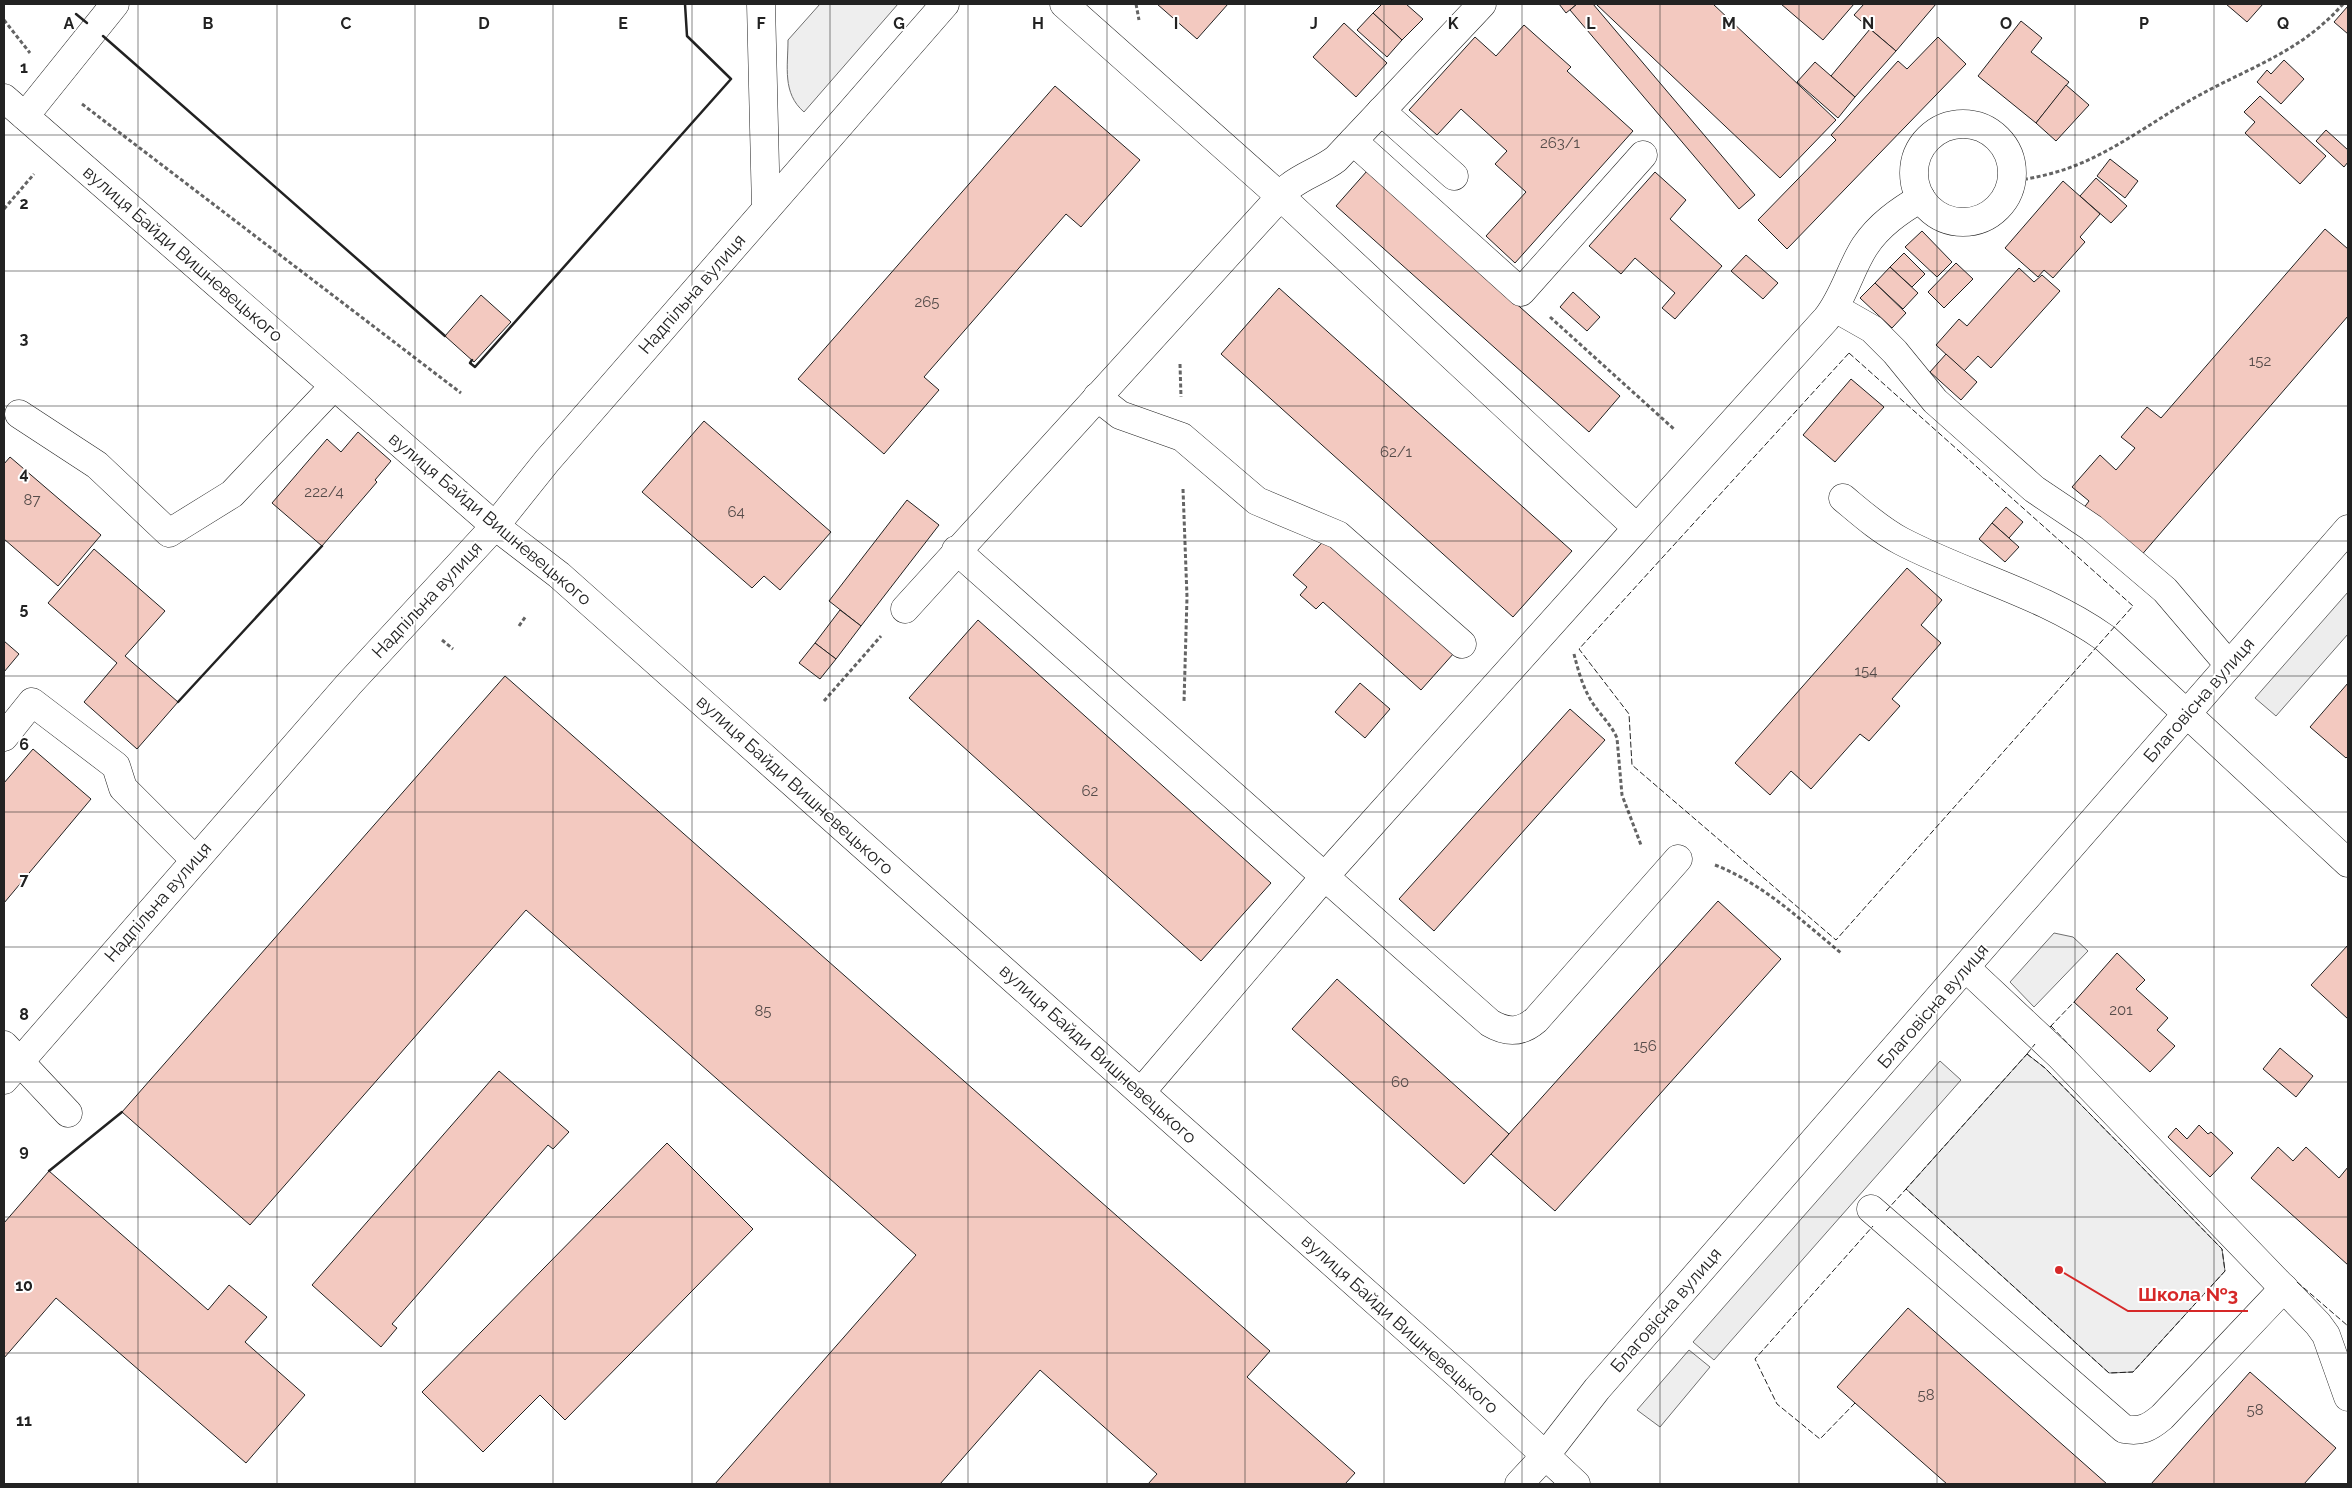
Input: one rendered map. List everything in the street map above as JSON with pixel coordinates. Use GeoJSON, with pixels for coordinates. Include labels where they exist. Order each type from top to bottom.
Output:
{"type":"FeatureCollection","features":[{"type":"Feature","properties":{"kind":"main road"},"geometry":{"type":"LineString","coordinates":[[25,116],[115,4]]}},
{"type":"Feature","properties":{"kind":"main road"},"geometry":{"type":"LineString","coordinates":[[761,4],[766,209]]}},
{"type":"Feature","properties":{"kind":"main road","name":"Надпільна вулиця"},"geometry":{"type":"LineString","coordinates":[[8,1061],[194,860],[356,676],[496,526],[547,461],[945,4]]}},
{"type":"Feature","properties":{"kind":"main road"},"geometry":{"type":"LineString","coordinates":[[1064,4],[1281,197],[1637,528]]}},
{"type":"Feature","properties":{"kind":"main road"},"geometry":{"type":"LineString","coordinates":[[905,609],[956,550],[1281,197],[1299,179],[1324,168],[1353,141],[1482,4]]}},
{"type":"Feature","properties":{"kind":"main road","name":"вулиця Байди Вишневецького"},"geometry":{"type":"LineString","coordinates":[[4,98],[496,526],[559,575],[1142,1092],[1456,1373],[1576,1484]]}},
{"type":"Feature","properties":{"kind":"main road"},"geometry":{"type":"LineString","coordinates":[[1381,111],[1454,176]]}},
{"type":"Feature","properties":{"kind":"main road"},"geometry":{"type":"LineString","coordinates":[[1963,124],[1980,127],[1995,136],[2006,148],[2012,165],[2011,182],[2006,198],[1995,211],[1980,220],[1963,222],[1947,220],[1932,211],[1921,198],[1915,182],[1915,165],[1921,149],[1931,136],[1947,127],[1963,124]]}},
{"type":"Feature","properties":{"kind":"main road"},"geometry":{"type":"LineString","coordinates":[[1353,141],[1521,292],[1643,155]]}},
{"type":"Feature","properties":{"kind":"main road"},"geometry":{"type":"LineString","coordinates":[[1142,1092],[1325,876],[1835,308],[1864,247],[1876,231],[1888,220],[1921,198]]}},
{"type":"Feature","properties":{"kind":"main road"},"geometry":{"type":"LineString","coordinates":[[1835,308],[1872,329],[1896,352],[1935,401],[2034,489],[2092,528],[2165,590],[2229,665]]}},
{"type":"Feature","properties":{"kind":"main road"},"geometry":{"type":"LineString","coordinates":[[19,414],[96,465],[169,533],[232,494],[334,386]]}},
{"type":"Feature","properties":{"kind":"main road"},"geometry":{"type":"LineString","coordinates":[[1097,397],[1120,415],[1182,437],[1257,501],[1338,536],[1462,644]]}},
{"type":"Feature","properties":{"kind":"main road"},"geometry":{"type":"LineString","coordinates":[[1843,498],[1900,540],[2027,594],[2082,623],[2114,645],[2186,716],[2348,863]]}},
{"type":"Feature","properties":{"kind":"main road","name":"Благовісна вулиця"},"geometry":{"type":"LineString","coordinates":[[1519,1484],[1545,1456],[1597,1389],[2348,529]]}},
{"type":"Feature","properties":{"kind":"main road"},"geometry":{"type":"LineString","coordinates":[[956,550],[1490,1023],[1501,1029],[1514,1031],[1527,1028],[1536,1020],[1678,859]]}},
{"type":"Feature","properties":{"kind":"main road"},"geometry":{"type":"LineString","coordinates":[[4,737],[32,702],[116,766],[123,788],[194,860]]}},
{"type":"Feature","properties":{"kind":"main road"},"geometry":{"type":"LineString","coordinates":[[1966,968],[2072,1067],[2284,1288],[2326,1335],[2348,1397]]}},
{"type":"Feature","properties":{"kind":"main road"},"geometry":{"type":"LineString","coordinates":[[8,1061],[68,1114]]}},
{"type":"Feature","properties":{"kind":"main road"},"geometry":{"type":"LineString","coordinates":[[1871,1209],[2124,1429],[2138,1431],[2151,1426],[2162,1417],[2284,1288]]}},
{"type":"Feature","properties":{"kind":"path"},"geometry":{"type":"LineString","coordinates":[[2011,182],[2067,168],[2114,146],[2195,98],[2276,58],[2322,26],[2343,4]]}},
{"type":"Feature","properties":{"kind":"path"},"geometry":{"type":"LineString","coordinates":[[4,20],[52,82],[461,393]]}},
{"type":"Feature","properties":{"kind":"path"},"geometry":{"type":"LineString","coordinates":[[4,209],[58,145]]}},
{"type":"Feature","properties":{"kind":"path"},"geometry":{"type":"LineString","coordinates":[[1521,292],[1703,455]]}},
{"type":"Feature","properties":{"kind":"path"},"geometry":{"type":"LineString","coordinates":[[1179,308],[1186,597],[1182,750]]}},
{"type":"Feature","properties":{"kind":"path"},"geometry":{"type":"LineString","coordinates":[[824,701],[905,609]]}},
{"type":"Feature","properties":{"kind":"path"},"geometry":{"type":"LineString","coordinates":[[1562,610],[1571,631],[1577,666],[1585,690],[1613,729],[1617,738],[1622,795],[1641,844],[1651,854],[1714,865],[1732,873],[1794,914],[1840,953]]}},
{"type":"Feature","properties":{"kind":"path"},"geometry":{"type":"LineString","coordinates":[[518,626],[526,616]]}},
{"type":"Feature","properties":{"kind":"path"},"geometry":{"type":"LineString","coordinates":[[442,640],[453,649]]}},
{"type":"Feature","properties":{"kind":"shaded area"},"geometry":{"type":"Polygon","coordinates":[[[820,4],[898,4],[804,112],[792,97],[789,88],[787,70],[788,40],[820,4]]]}},
{"type":"Feature","properties":{"kind":"shaded area"},"geometry":{"type":"Polygon","coordinates":[[[2348,592],[2348,634],[2276,716],[2255,698],[2348,592]]]}},
{"type":"Feature","properties":{"kind":"shaded area"},"geometry":{"type":"Polygon","coordinates":[[[2054,933],[2073,937],[2088,951],[2034,1007],[2010,982],[2054,933]]]}},
{"type":"Feature","properties":{"kind":"shaded area"},"geometry":{"type":"Polygon","coordinates":[[[2027,1054],[2045,1068],[2222,1249],[2225,1271],[2133,1372],[2109,1373],[1906,1189],[2027,1054]]]}},
{"type":"Feature","properties":{"kind":"shaded area"},"geometry":{"type":"Polygon","coordinates":[[[1940,1061],[1961,1080],[1714,1360],[1693,1342],[1940,1061]]]}},
{"type":"Feature","properties":{"kind":"shaded area"},"geometry":{"type":"Polygon","coordinates":[[[1689,1350],[1710,1367],[1660,1427],[1637,1410],[1689,1350]]]}},
{"type":"Feature","properties":{"kind":"building"},"geometry":{"type":"Polygon","coordinates":[[[1157,4],[1228,4],[1197,39],[1157,4]]]}},
{"type":"Feature","properties":{"kind":"building"},"geometry":{"type":"Polygon","coordinates":[[[1382,4],[1406,4],[1423,19],[1402,40],[1373,13],[1382,4]]]}},
{"type":"Feature","properties":{"kind":"building"},"geometry":{"type":"Polygon","coordinates":[[[1559,4],[1577,4],[1566,13],[1559,4]]]}},
{"type":"Feature","properties":{"kind":"building"},"geometry":{"type":"Polygon","coordinates":[[[1577,4],[1593,4],[1755,195],[1739,209],[1570,10],[1577,4]]]}},
{"type":"Feature","properties":{"kind":"building"},"geometry":{"type":"Polygon","coordinates":[[[1596,4],[1713,4],[1836,120],[1780,178],[1596,4]]]}},
{"type":"Feature","properties":{"kind":"building"},"geometry":{"type":"Polygon","coordinates":[[[1781,4],[1854,4],[1823,40],[1781,4]]]}},
{"type":"Feature","properties":{"kind":"building"},"geometry":{"type":"Polygon","coordinates":[[[1864,4],[1936,4],[1896,51],[1854,15],[1864,4]]]}},
{"type":"Feature","properties":{"kind":"building"},"geometry":{"type":"Polygon","coordinates":[[[2226,4],[2263,4],[2247,22],[2226,4]]]}},
{"type":"Feature","properties":{"kind":"building"},"geometry":{"type":"Polygon","coordinates":[[[2348,6],[2348,34],[2334,22],[2348,6]]]}},
{"type":"Feature","properties":{"kind":"building"},"geometry":{"type":"Polygon","coordinates":[[[1373,13],[1402,40],[1387,57],[1357,30],[1373,13]]]}},
{"type":"Feature","properties":{"kind":"building"},"geometry":{"type":"Polygon","coordinates":[[[2021,21],[2042,38],[2031,52],[2069,82],[2036,123],[1978,76],[2021,21]]]}},
{"type":"Feature","properties":{"kind":"building"},"geometry":{"type":"Polygon","coordinates":[[[1344,23],[1387,63],[1356,97],[1313,57],[1344,23]]]}},
{"type":"Feature","properties":{"kind":"building"},"geometry":{"type":"Polygon","coordinates":[[[1524,25],[1571,67],[1567,71],[1633,131],[1515,263],[1486,236],[1526,192],[1495,164],[1507,151],[1461,109],[1437,135],[1409,110],[1475,37],[1496,56],[1524,25]]]}},
{"type":"Feature","properties":{"kind":"building"},"geometry":{"type":"Polygon","coordinates":[[[1870,29],[1896,51],[1855,97],[1831,76],[1870,29]]]}},
{"type":"Feature","properties":{"kind":"building"},"geometry":{"type":"Polygon","coordinates":[[[1938,37],[1966,64],[1787,249],[1758,220],[1836,140],[1831,135],[1898,61],[1907,69],[1938,37]]]}},
{"type":"Feature","properties":{"kind":"building"},"geometry":{"type":"Polygon","coordinates":[[[2284,60],[2304,79],[2281,104],[2257,82],[2267,70],[2271,74],[2284,60]]]}},
{"type":"Feature","properties":{"kind":"building"},"geometry":{"type":"Polygon","coordinates":[[[1815,62],[1855,97],[1838,118],[1797,82],[1815,62]]]}},
{"type":"Feature","properties":{"kind":"building"},"geometry":{"type":"Polygon","coordinates":[[[2066,85],[2089,105],[2056,141],[2036,123],[2066,85]]]}},
{"type":"Feature","properties":{"kind":"building"},"geometry":{"type":"Polygon","coordinates":[[[1055,86],[1140,160],[1081,227],[1066,214],[924,377],[939,390],[884,454],[798,379],[1055,86]]]}},
{"type":"Feature","properties":{"kind":"building"},"geometry":{"type":"Polygon","coordinates":[[[2260,96],[2326,156],[2300,184],[2245,133],[2255,122],[2244,112],[2260,96]]]}},
{"type":"Feature","properties":{"kind":"building"},"geometry":{"type":"Polygon","coordinates":[[[2326,130],[2348,150],[2348,162],[2344,167],[2316,141],[2326,130]]]}},
{"type":"Feature","properties":{"kind":"building"},"geometry":{"type":"Polygon","coordinates":[[[2110,159],[2138,181],[2125,198],[2097,176],[2110,159]]]}},
{"type":"Feature","properties":{"kind":"building"},"geometry":{"type":"Polygon","coordinates":[[[1367,171],[1620,396],[1589,432],[1336,206],[1367,171]]]}},
{"type":"Feature","properties":{"kind":"building"},"geometry":{"type":"Polygon","coordinates":[[[1655,172],[1686,200],[1670,219],[1722,266],[1675,319],[1662,308],[1675,293],[1635,258],[1621,274],[1589,246],[1655,172]]]}},
{"type":"Feature","properties":{"kind":"building"},"geometry":{"type":"Polygon","coordinates":[[[2096,178],[2127,206],[2111,223],[2080,196],[2096,178]]]}},
{"type":"Feature","properties":{"kind":"building"},"geometry":{"type":"Polygon","coordinates":[[[2063,181],[2100,214],[2080,237],[2085,242],[2053,278],[2044,270],[2038,277],[2005,248],[2063,181]]]}},
{"type":"Feature","properties":{"kind":"building"},"geometry":{"type":"Polygon","coordinates":[[[2325,229],[2348,249],[2348,316],[2139,558],[2083,509],[2089,501],[2072,487],[2100,455],[2116,470],[2135,448],[2121,437],[2147,407],[2161,418],[2325,229]]]}},
{"type":"Feature","properties":{"kind":"building"},"geometry":{"type":"Polygon","coordinates":[[[1922,231],[1952,262],[1937,277],[1905,247],[1922,231]]]}},
{"type":"Feature","properties":{"kind":"building"},"geometry":{"type":"Polygon","coordinates":[[[1904,253],[1925,274],[1912,287],[1890,267],[1904,253]]]}},
{"type":"Feature","properties":{"kind":"building"},"geometry":{"type":"Polygon","coordinates":[[[1746,255],[1778,283],[1763,299],[1731,271],[1746,255]]]}},
{"type":"Feature","properties":{"kind":"building"},"geometry":{"type":"Polygon","coordinates":[[[1956,263],[1973,279],[1944,308],[1928,292],[1956,263]]]}},
{"type":"Feature","properties":{"kind":"building"},"geometry":{"type":"Polygon","coordinates":[[[1890,267],[1918,293],[1903,309],[1875,283],[1890,267]]]}},
{"type":"Feature","properties":{"kind":"building"},"geometry":{"type":"Polygon","coordinates":[[[2019,268],[2034,282],[2042,275],[2060,291],[1991,368],[1978,356],[1964,371],[1936,345],[1959,319],[1967,326],[2019,268]]]}},
{"type":"Feature","properties":{"kind":"building"},"geometry":{"type":"Polygon","coordinates":[[[1875,283],[1906,313],[1892,328],[1860,298],[1875,283]]]}},
{"type":"Feature","properties":{"kind":"building"},"geometry":{"type":"Polygon","coordinates":[[[1279,288],[1572,551],[1513,617],[1221,354],[1279,288]]]}},
{"type":"Feature","properties":{"kind":"building"},"geometry":{"type":"Polygon","coordinates":[[[1573,292],[1600,317],[1587,331],[1560,307],[1573,292]]]}},
{"type":"Feature","properties":{"kind":"building"},"geometry":{"type":"Polygon","coordinates":[[[481,295],[511,322],[474,362],[445,336],[481,295]]]}},
{"type":"Feature","properties":{"kind":"building"},"geometry":{"type":"Polygon","coordinates":[[[1946,354],[1977,382],[1961,400],[1930,372],[1946,354]]]}},
{"type":"Feature","properties":{"kind":"building"},"geometry":{"type":"Polygon","coordinates":[[[1851,379],[1884,407],[1835,462],[1803,435],[1851,379]]]}},
{"type":"Feature","properties":{"kind":"building"},"geometry":{"type":"Polygon","coordinates":[[[704,421],[831,532],[780,590],[764,576],[752,588],[642,492],[704,421]]]}},
{"type":"Feature","properties":{"kind":"building"},"geometry":{"type":"Polygon","coordinates":[[[358,432],[391,461],[375,480],[377,482],[322,546],[272,503],[327,439],[341,452],[358,432]]]}},
{"type":"Feature","properties":{"kind":"building"},"geometry":{"type":"Polygon","coordinates":[[[10,457],[101,535],[58,586],[4,539],[4,464],[10,457]]]}},
{"type":"Feature","properties":{"kind":"building"},"geometry":{"type":"Polygon","coordinates":[[[907,500],[939,525],[861,626],[829,601],[907,500]]]}},
{"type":"Feature","properties":{"kind":"building"},"geometry":{"type":"Polygon","coordinates":[[[2006,507],[2023,522],[2009,538],[1992,523],[2006,507]]]}},
{"type":"Feature","properties":{"kind":"building"},"geometry":{"type":"Polygon","coordinates":[[[1992,523],[2019,547],[2005,562],[1979,539],[1992,523]]]}},
{"type":"Feature","properties":{"kind":"building"},"geometry":{"type":"Polygon","coordinates":[[[1327,537],[1454,653],[1421,690],[1323,602],[1316,609],[1300,595],[1307,587],[1293,575],[1327,537]]]}},
{"type":"Feature","properties":{"kind":"building"},"geometry":{"type":"Polygon","coordinates":[[[94,549],[165,611],[125,656],[178,702],[137,749],[84,702],[117,663],[48,603],[94,549]]]}},
{"type":"Feature","properties":{"kind":"building"},"geometry":{"type":"Polygon","coordinates":[[[1907,568],[1942,600],[1921,625],[1941,643],[1892,699],[1900,706],[1869,741],[1860,734],[1811,789],[1791,771],[1770,795],[1735,763],[1907,568]]]}},
{"type":"Feature","properties":{"kind":"building"},"geometry":{"type":"Polygon","coordinates":[[[840,610],[861,626],[836,659],[815,643],[840,610]]]}},
{"type":"Feature","properties":{"kind":"building"},"geometry":{"type":"Polygon","coordinates":[[[978,620],[1271,883],[1201,961],[909,698],[978,620]]]}},
{"type":"Feature","properties":{"kind":"building"},"geometry":{"type":"Polygon","coordinates":[[[4,641],[19,654],[4,672],[4,641]]]}},
{"type":"Feature","properties":{"kind":"building"},"geometry":{"type":"Polygon","coordinates":[[[815,643],[836,659],[820,679],[799,663],[815,643]]]}},
{"type":"Feature","properties":{"kind":"building"},"geometry":{"type":"Polygon","coordinates":[[[505,676],[1270,1351],[1247,1377],[1355,1473],[1345,1484],[1148,1484],[1157,1474],[1040,1370],[940,1484],[715,1484],[916,1255],[526,910],[250,1225],[122,1112],[505,676]]]}},
{"type":"Feature","properties":{"kind":"building"},"geometry":{"type":"Polygon","coordinates":[[[1360,683],[1390,709],[1365,738],[1335,712],[1360,683]]]}},
{"type":"Feature","properties":{"kind":"building"},"geometry":{"type":"Polygon","coordinates":[[[2348,683],[2348,756],[2346,758],[2310,727],[2348,683]]]}},
{"type":"Feature","properties":{"kind":"building"},"geometry":{"type":"Polygon","coordinates":[[[1570,709],[1605,740],[1434,931],[1399,899],[1570,709]]]}},
{"type":"Feature","properties":{"kind":"building"},"geometry":{"type":"Polygon","coordinates":[[[33,749],[91,799],[4,903],[4,783],[33,749]]]}},
{"type":"Feature","properties":{"kind":"building"},"geometry":{"type":"Polygon","coordinates":[[[1718,901],[1781,959],[1555,1211],[1491,1154],[1718,901]]]}},
{"type":"Feature","properties":{"kind":"building"},"geometry":{"type":"Polygon","coordinates":[[[2348,945],[2348,1019],[2311,985],[2348,945]]]}},
{"type":"Feature","properties":{"kind":"building"},"geometry":{"type":"Polygon","coordinates":[[[2117,953],[2145,980],[2136,989],[2168,1018],[2157,1030],[2175,1046],[2150,1072],[2074,1002],[2117,953]]]}},
{"type":"Feature","properties":{"kind":"building"},"geometry":{"type":"Polygon","coordinates":[[[1337,979],[1509,1134],[1464,1184],[1292,1029],[1337,979]]]}},
{"type":"Feature","properties":{"kind":"building"},"geometry":{"type":"Polygon","coordinates":[[[2280,1048],[2313,1076],[2296,1097],[2263,1069],[2280,1048]]]}},
{"type":"Feature","properties":{"kind":"building"},"geometry":{"type":"Polygon","coordinates":[[[499,1071],[569,1132],[553,1149],[548,1145],[392,1324],[397,1328],[381,1347],[312,1285],[499,1071]]]}},
{"type":"Feature","properties":{"kind":"building"},"geometry":{"type":"Polygon","coordinates":[[[2199,1125],[2208,1134],[2211,1132],[2233,1153],[2210,1177],[2168,1137],[2176,1128],[2187,1139],[2199,1125]]]}},
{"type":"Feature","properties":{"kind":"building"},"geometry":{"type":"Polygon","coordinates":[[[667,1143],[753,1229],[565,1420],[540,1395],[483,1452],[422,1392],[667,1143]]]}},
{"type":"Feature","properties":{"kind":"building"},"geometry":{"type":"Polygon","coordinates":[[[2278,1147],[2293,1161],[2306,1147],[2339,1178],[2348,1167],[2348,1265],[2251,1178],[2278,1147]]]}},
{"type":"Feature","properties":{"kind":"building"},"geometry":{"type":"Polygon","coordinates":[[[49,1171],[208,1310],[229,1285],[267,1317],[245,1342],[305,1395],[246,1463],[56,1298],[4,1358],[4,1223],[49,1171]]]}},
{"type":"Feature","properties":{"kind":"building"},"geometry":{"type":"Polygon","coordinates":[[[1908,1308],[2107,1484],[1947,1484],[1855,1403],[1837,1387],[1908,1308]]]}},
{"type":"Feature","properties":{"kind":"building"},"geometry":{"type":"Polygon","coordinates":[[[2250,1372],[2336,1448],[2304,1484],[2151,1484],[2250,1372]]]}},
{"type":"Feature","properties":{"kind":"fence"},"geometry":{"type":"LineString","coordinates":[[1849,353],[2133,606],[1836,940],[1632,765],[1629,714],[1579,649],[1849,353]]}},
{"type":"Feature","properties":{"kind":"fence"},"geometry":{"type":"LineString","coordinates":[[2050,1027],[2074,1002]]}},
{"type":"Feature","properties":{"kind":"fence"},"geometry":{"type":"LineString","coordinates":[[2051,1026],[2074,1050]]}},
{"type":"Feature","properties":{"kind":"fence"},"geometry":{"type":"LineString","coordinates":[[2027,1054],[2035,1044]]}},
{"type":"Feature","properties":{"kind":"fence"},"geometry":{"type":"LineString","coordinates":[[2027,1054],[2045,1068],[2222,1249],[2225,1271],[2133,1372],[2109,1373],[1906,1189],[2027,1054]]}},
{"type":"Feature","properties":{"kind":"fence"},"geometry":{"type":"LineString","coordinates":[[1886,1211],[1906,1189]]}},
{"type":"Feature","properties":{"kind":"fence"},"geometry":{"type":"LineString","coordinates":[[1855,1403],[1820,1439],[1777,1404],[1755,1359],[1873,1226]]}},
{"type":"Feature","properties":{"kind":"fence"},"geometry":{"type":"LineString","coordinates":[[2297,1282],[2348,1326]]}},
{"type":"Feature","properties":{"kind":"wall"},"geometry":{"type":"LineString","coordinates":[[472,360],[470,363],[475,367],[731,79],[687,36],[685,4]]}},
{"type":"Feature","properties":{"kind":"wall"},"geometry":{"type":"LineString","coordinates":[[76,14],[87,23]]}},
{"type":"Feature","properties":{"kind":"wall"},"geometry":{"type":"LineString","coordinates":[[103,36],[445,336]]}},
{"type":"Feature","properties":{"kind":"wall"},"geometry":{"type":"LineString","coordinates":[[178,702],[322,546]]}},
{"type":"Feature","properties":{"kind":"wall"},"geometry":{"type":"LineString","coordinates":[[49,1171],[122,1112]]}},
{"type":"Feature","properties":{"kind":"place","name":"Школа №3"},"geometry":{"type":"Point","coordinates":[2059,1270]}}]}
